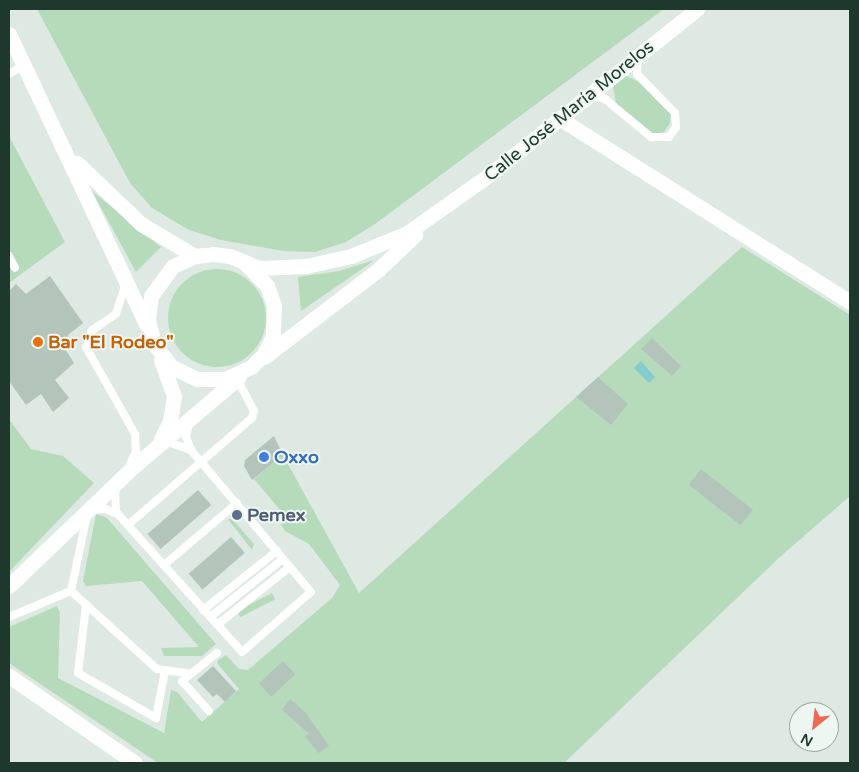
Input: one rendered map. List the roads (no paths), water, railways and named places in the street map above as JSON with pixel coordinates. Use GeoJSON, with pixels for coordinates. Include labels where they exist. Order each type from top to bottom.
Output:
{"type":"FeatureCollection","features":[{"type":"Feature","properties":{"kind":"main road","name":"Calle José María Morelos"},"geometry":{"type":"LineString","coordinates":[[440,212],[697,9]]}},
{"type":"Feature","properties":{"kind":"main road"},"geometry":{"type":"LineString","coordinates":[[9,34],[68,155],[170,377],[174,396],[168,426],[156,446]]}},
{"type":"Feature","properties":{"kind":"main road"},"geometry":{"type":"LineString","coordinates":[[559,118],[850,302]]}},
{"type":"Feature","properties":{"kind":"main road"},"geometry":{"type":"LineString","coordinates":[[68,155],[141,224],[195,256]]}},
{"type":"Feature","properties":{"kind":"main road"},"geometry":{"type":"LineString","coordinates":[[246,264],[267,286],[276,316],[269,345],[254,365],[226,379],[197,379],[172,367],[152,338],[148,308],[157,285],[173,266],[195,256],[230,256],[246,264],[274,270],[331,262],[407,233],[440,212]]}},
{"type":"Feature","properties":{"kind":"main road"},"geometry":{"type":"LineString","coordinates":[[9,586],[156,446],[236,379],[379,269],[440,212]]}},
{"type":"Feature","properties":{"kind":"main road"},"geometry":{"type":"LineString","coordinates":[[9,676],[135,763]]}},
{"type":"Feature","properties":{"kind":"lane"},"geometry":{"type":"LineString","coordinates":[[586,96],[605,99],[651,137],[668,137],[676,127],[675,114],[637,74],[639,55]]}},
{"type":"Feature","properties":{"kind":"lane"},"geometry":{"type":"LineString","coordinates":[[9,74],[24,65]]}},
{"type":"Feature","properties":{"kind":"lane"},"geometry":{"type":"LineString","coordinates":[[9,256],[15,268]]}},
{"type":"Feature","properties":{"kind":"lane"},"geometry":{"type":"LineString","coordinates":[[124,277],[124,296],[119,310],[113,317],[88,334],[86,347],[136,434],[136,451],[118,481],[114,506],[119,515],[242,652],[311,592],[191,450],[171,441],[156,446]]}},
{"type":"Feature","properties":{"kind":"lane"},"geometry":{"type":"LineString","coordinates":[[128,525],[254,415],[236,379]]}},
{"type":"Feature","properties":{"kind":"lane"},"geometry":{"type":"LineString","coordinates":[[191,450],[186,433],[194,415]]}},
{"type":"Feature","properties":{"kind":"lane"},"geometry":{"type":"LineString","coordinates":[[164,565],[237,503]]}},
{"type":"Feature","properties":{"kind":"lane"},"geometry":{"type":"LineString","coordinates":[[71,591],[88,510],[106,509],[119,515]]}},
{"type":"Feature","properties":{"kind":"lane"},"geometry":{"type":"LineString","coordinates":[[204,610],[277,552]]}},
{"type":"Feature","properties":{"kind":"lane"},"geometry":{"type":"LineString","coordinates":[[210,617],[283,560]]}},
{"type":"Feature","properties":{"kind":"lane"},"geometry":{"type":"LineString","coordinates":[[218,625],[290,567]]}},
{"type":"Feature","properties":{"kind":"lane"},"geometry":{"type":"LineString","coordinates":[[71,591],[157,669],[191,674]]}},
{"type":"Feature","properties":{"kind":"lane"},"geometry":{"type":"LineString","coordinates":[[9,616],[71,591]]}},
{"type":"Feature","properties":{"kind":"lane"},"geometry":{"type":"LineString","coordinates":[[86,605],[78,673],[156,718],[165,671]]}},
{"type":"Feature","properties":{"kind":"lane"},"geometry":{"type":"LineString","coordinates":[[209,711],[182,681],[217,653]]}},
{"type":"Feature","properties":{"kind":"water"},"geometry":{"type":"Polygon","coordinates":[[[641,361],[655,377],[649,383],[634,368],[641,361]]]}},
{"type":"Feature","properties":{"kind":"place","name":"Bar \"El Rodeo\""},"geometry":{"type":"Point","coordinates":[38,342]}},
{"type":"Feature","properties":{"kind":"place","name":"Oxxo"},"geometry":{"type":"Point","coordinates":[264,457]}},
{"type":"Feature","properties":{"kind":"place","name":"Pemex"},"geometry":{"type":"Point","coordinates":[237,515]}}]}
